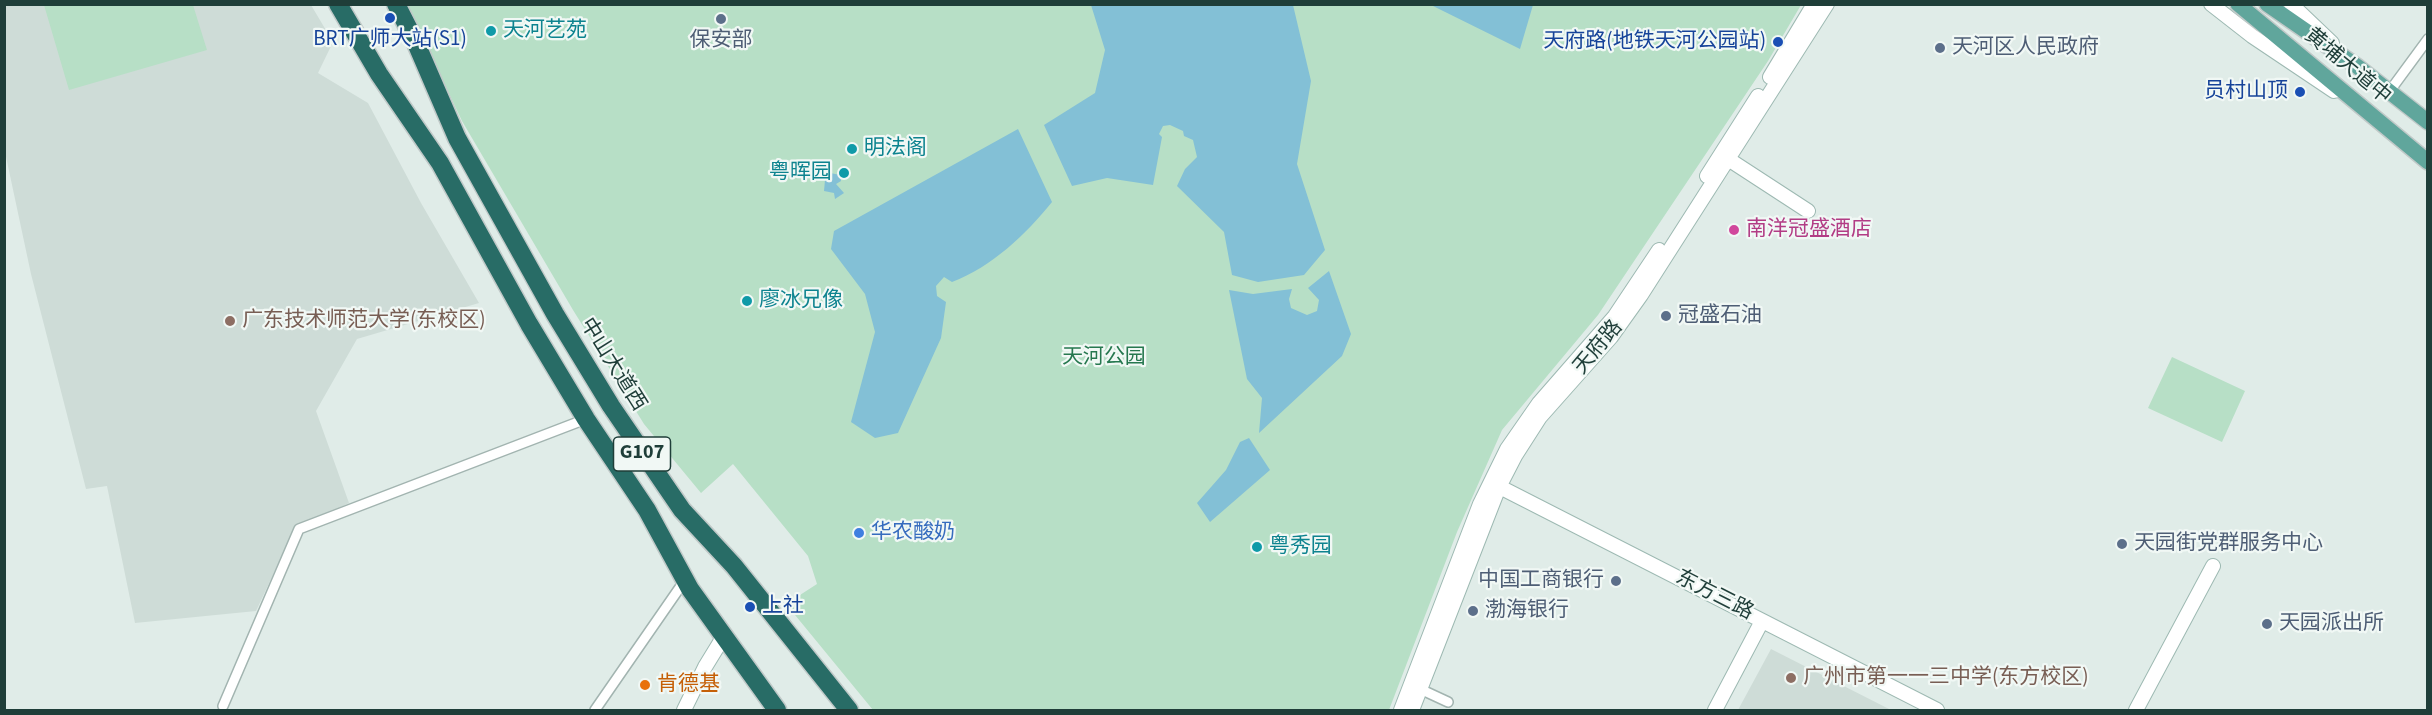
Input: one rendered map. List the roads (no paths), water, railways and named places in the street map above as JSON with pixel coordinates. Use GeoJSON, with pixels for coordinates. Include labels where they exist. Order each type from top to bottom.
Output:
{"type":"FeatureCollection","features":[{"type":"Feature","properties":{"kind":"highway","name":"G107"},"geometry":{"type":"LineString","coordinates":[[338,4],[379,74],[440,163],[524,316],[586,419],[647,510],[685,580],[777,711]]}},
{"type":"Feature","properties":{"kind":"highway","name":"中山大道西"},"geometry":{"type":"LineString","coordinates":[[396,4],[416,43],[457,138],[555,314],[611,406],[682,510],[734,566],[849,711]]}},
{"type":"Feature","properties":{"kind":"main road","name":"天府路"},"geometry":{"type":"LineString","coordinates":[[1724,157],[1814,4]]}},
{"type":"Feature","properties":{"kind":"main road","name":"天府路"},"geometry":{"type":"LineString","coordinates":[[1412,711],[1495,484],[1526,420],[1620,308],[1827,4]]}},
{"type":"Feature","properties":{"kind":"main road"},"geometry":{"type":"LineString","coordinates":[[2211,4],[2252,36],[2374,118]]}},
{"type":"Feature","properties":{"kind":"main road","name":"黄埔大道中"},"geometry":{"type":"LineString","coordinates":[[2238,4],[2427,162]]}},
{"type":"Feature","properties":{"kind":"main road","name":"黄埔大道中"},"geometry":{"type":"LineString","coordinates":[[2267,4],[2358,68],[2427,122]]}},
{"type":"Feature","properties":{"kind":"main road"},"geometry":{"type":"LineString","coordinates":[[2291,4],[2358,68]]}},
{"type":"Feature","properties":{"kind":"main road"},"geometry":{"type":"LineString","coordinates":[[1724,157],[1808,211]]}},
{"type":"Feature","properties":{"kind":"main road","name":"天府路"},"geometry":{"type":"LineString","coordinates":[[1401,711],[1480,504],[1495,484]]}},
{"type":"Feature","properties":{"kind":"main road","name":"东方三路"},"geometry":{"type":"LineString","coordinates":[[1495,484],[1937,711]]}},
{"type":"Feature","properties":{"kind":"main road"},"geometry":{"type":"LineString","coordinates":[[2136,711],[2213,566]]}},
{"type":"Feature","properties":{"kind":"main road"},"geometry":{"type":"LineString","coordinates":[[1715,711],[1761,621]]}},
{"type":"Feature","properties":{"kind":"main road"},"geometry":{"type":"LineString","coordinates":[[684,711],[705,667],[724,636]]}},
{"type":"Feature","properties":{"kind":"street"},"geometry":{"type":"LineString","coordinates":[[2389,92],[2427,39]]}},
{"type":"Feature","properties":{"kind":"street"},"geometry":{"type":"LineString","coordinates":[[223,706],[299,529],[586,419]]}},
{"type":"Feature","properties":{"kind":"street"},"geometry":{"type":"LineString","coordinates":[[595,711],[685,580]]}},
{"type":"Feature","properties":{"kind":"street"},"geometry":{"type":"LineString","coordinates":[[1420,689],[1448,702]]}},
{"type":"Feature","properties":{"kind":"water"},"geometry":{"type":"Polygon","coordinates":[[[1533,4],[1520,49],[1431,5],[1533,4]]]}},
{"type":"Feature","properties":{"kind":"water"},"geometry":{"type":"Polygon","coordinates":[[[1091,5],[1293,5],[1311,81],[1297,164],[1325,250],[1304,275],[1258,282],[1232,275],[1224,232],[1177,186],[1185,169],[1197,157],[1193,140],[1184,136],[1183,131],[1170,125],[1163,126],[1159,134],[1162,137],[1153,185],[1107,178],[1072,186],[1044,125],[1095,93],[1105,50],[1091,5]]]}},
{"type":"Feature","properties":{"kind":"water"},"geometry":{"type":"Polygon","coordinates":[[[1018,129],[1052,202],[1031,226],[994,259],[967,276],[952,282],[944,277],[936,286],[937,296],[946,302],[941,338],[898,433],[875,438],[851,422],[875,332],[865,294],[831,249],[834,231],[1018,129]]]}},
{"type":"Feature","properties":{"kind":"water"},"geometry":{"type":"Polygon","coordinates":[[[816,170],[840,175],[841,181],[836,184],[844,193],[835,199],[834,193],[824,191],[825,180],[818,180],[816,170]]]}},
{"type":"Feature","properties":{"kind":"water"},"geometry":{"type":"Polygon","coordinates":[[[1329,271],[1351,334],[1342,356],[1259,433],[1262,398],[1247,379],[1229,290],[1253,294],[1292,289],[1289,299],[1291,308],[1307,315],[1317,311],[1319,300],[1308,288],[1329,271]]]}},
{"type":"Feature","properties":{"kind":"water"},"geometry":{"type":"Polygon","coordinates":[[[1249,438],[1270,470],[1210,522],[1197,503],[1226,470],[1240,442],[1249,438]]]}},
{"type":"Feature","properties":{"kind":"place","name":"BRT广师大站(S1)"},"geometry":{"type":"Point","coordinates":[390,18]}},
{"type":"Feature","properties":{"kind":"place","name":"保安部"},"geometry":{"type":"Point","coordinates":[721,19]}},
{"type":"Feature","properties":{"kind":"place","name":"天河艺苑"},"geometry":{"type":"Point","coordinates":[491,31]}},
{"type":"Feature","properties":{"kind":"place","name":"天府路(地铁天河公园站)"},"geometry":{"type":"Point","coordinates":[1778,42]}},
{"type":"Feature","properties":{"kind":"place","name":"天河区人民政府"},"geometry":{"type":"Point","coordinates":[1940,48]}},
{"type":"Feature","properties":{"kind":"place","name":"员村山顶"},"geometry":{"type":"Point","coordinates":[2300,92]}},
{"type":"Feature","properties":{"kind":"place","name":"明法阁"},"geometry":{"type":"Point","coordinates":[852,149]}},
{"type":"Feature","properties":{"kind":"place","name":"粤晖园"},"geometry":{"type":"Point","coordinates":[844,173]}},
{"type":"Feature","properties":{"kind":"place","name":"南洋冠盛酒店"},"geometry":{"type":"Point","coordinates":[1734,230]}},
{"type":"Feature","properties":{"kind":"place","name":"廖冰兄像"},"geometry":{"type":"Point","coordinates":[747,301]}},
{"type":"Feature","properties":{"kind":"place","name":"冠盛石油"},"geometry":{"type":"Point","coordinates":[1666,316]}},
{"type":"Feature","properties":{"kind":"place","name":"广东技术师范大学(东校区)"},"geometry":{"type":"Point","coordinates":[230,321]}},
{"type":"Feature","properties":{"kind":"place","name":"华农酸奶"},"geometry":{"type":"Point","coordinates":[859,533]}},
{"type":"Feature","properties":{"kind":"place","name":"天园街党群服务中心"},"geometry":{"type":"Point","coordinates":[2122,544]}},
{"type":"Feature","properties":{"kind":"place","name":"粤秀园"},"geometry":{"type":"Point","coordinates":[1257,547]}},
{"type":"Feature","properties":{"kind":"place","name":"中国工商银行"},"geometry":{"type":"Point","coordinates":[1616,581]}},
{"type":"Feature","properties":{"kind":"place","name":"上社"},"geometry":{"type":"Point","coordinates":[750,607]}},
{"type":"Feature","properties":{"kind":"place","name":"渤海银行"},"geometry":{"type":"Point","coordinates":[1473,611]}},
{"type":"Feature","properties":{"kind":"place","name":"天园派出所"},"geometry":{"type":"Point","coordinates":[2267,624]}},
{"type":"Feature","properties":{"kind":"place","name":"广州市第一一三中学(东方校区)"},"geometry":{"type":"Point","coordinates":[1791,678]}},
{"type":"Feature","properties":{"kind":"place","name":"肯德基"},"geometry":{"type":"Point","coordinates":[645,685]}},
{"type":"Feature","properties":{"kind":"park label","name":"天河公园"},"geometry":{"type":"Point","coordinates":[1104,358]}}]}
